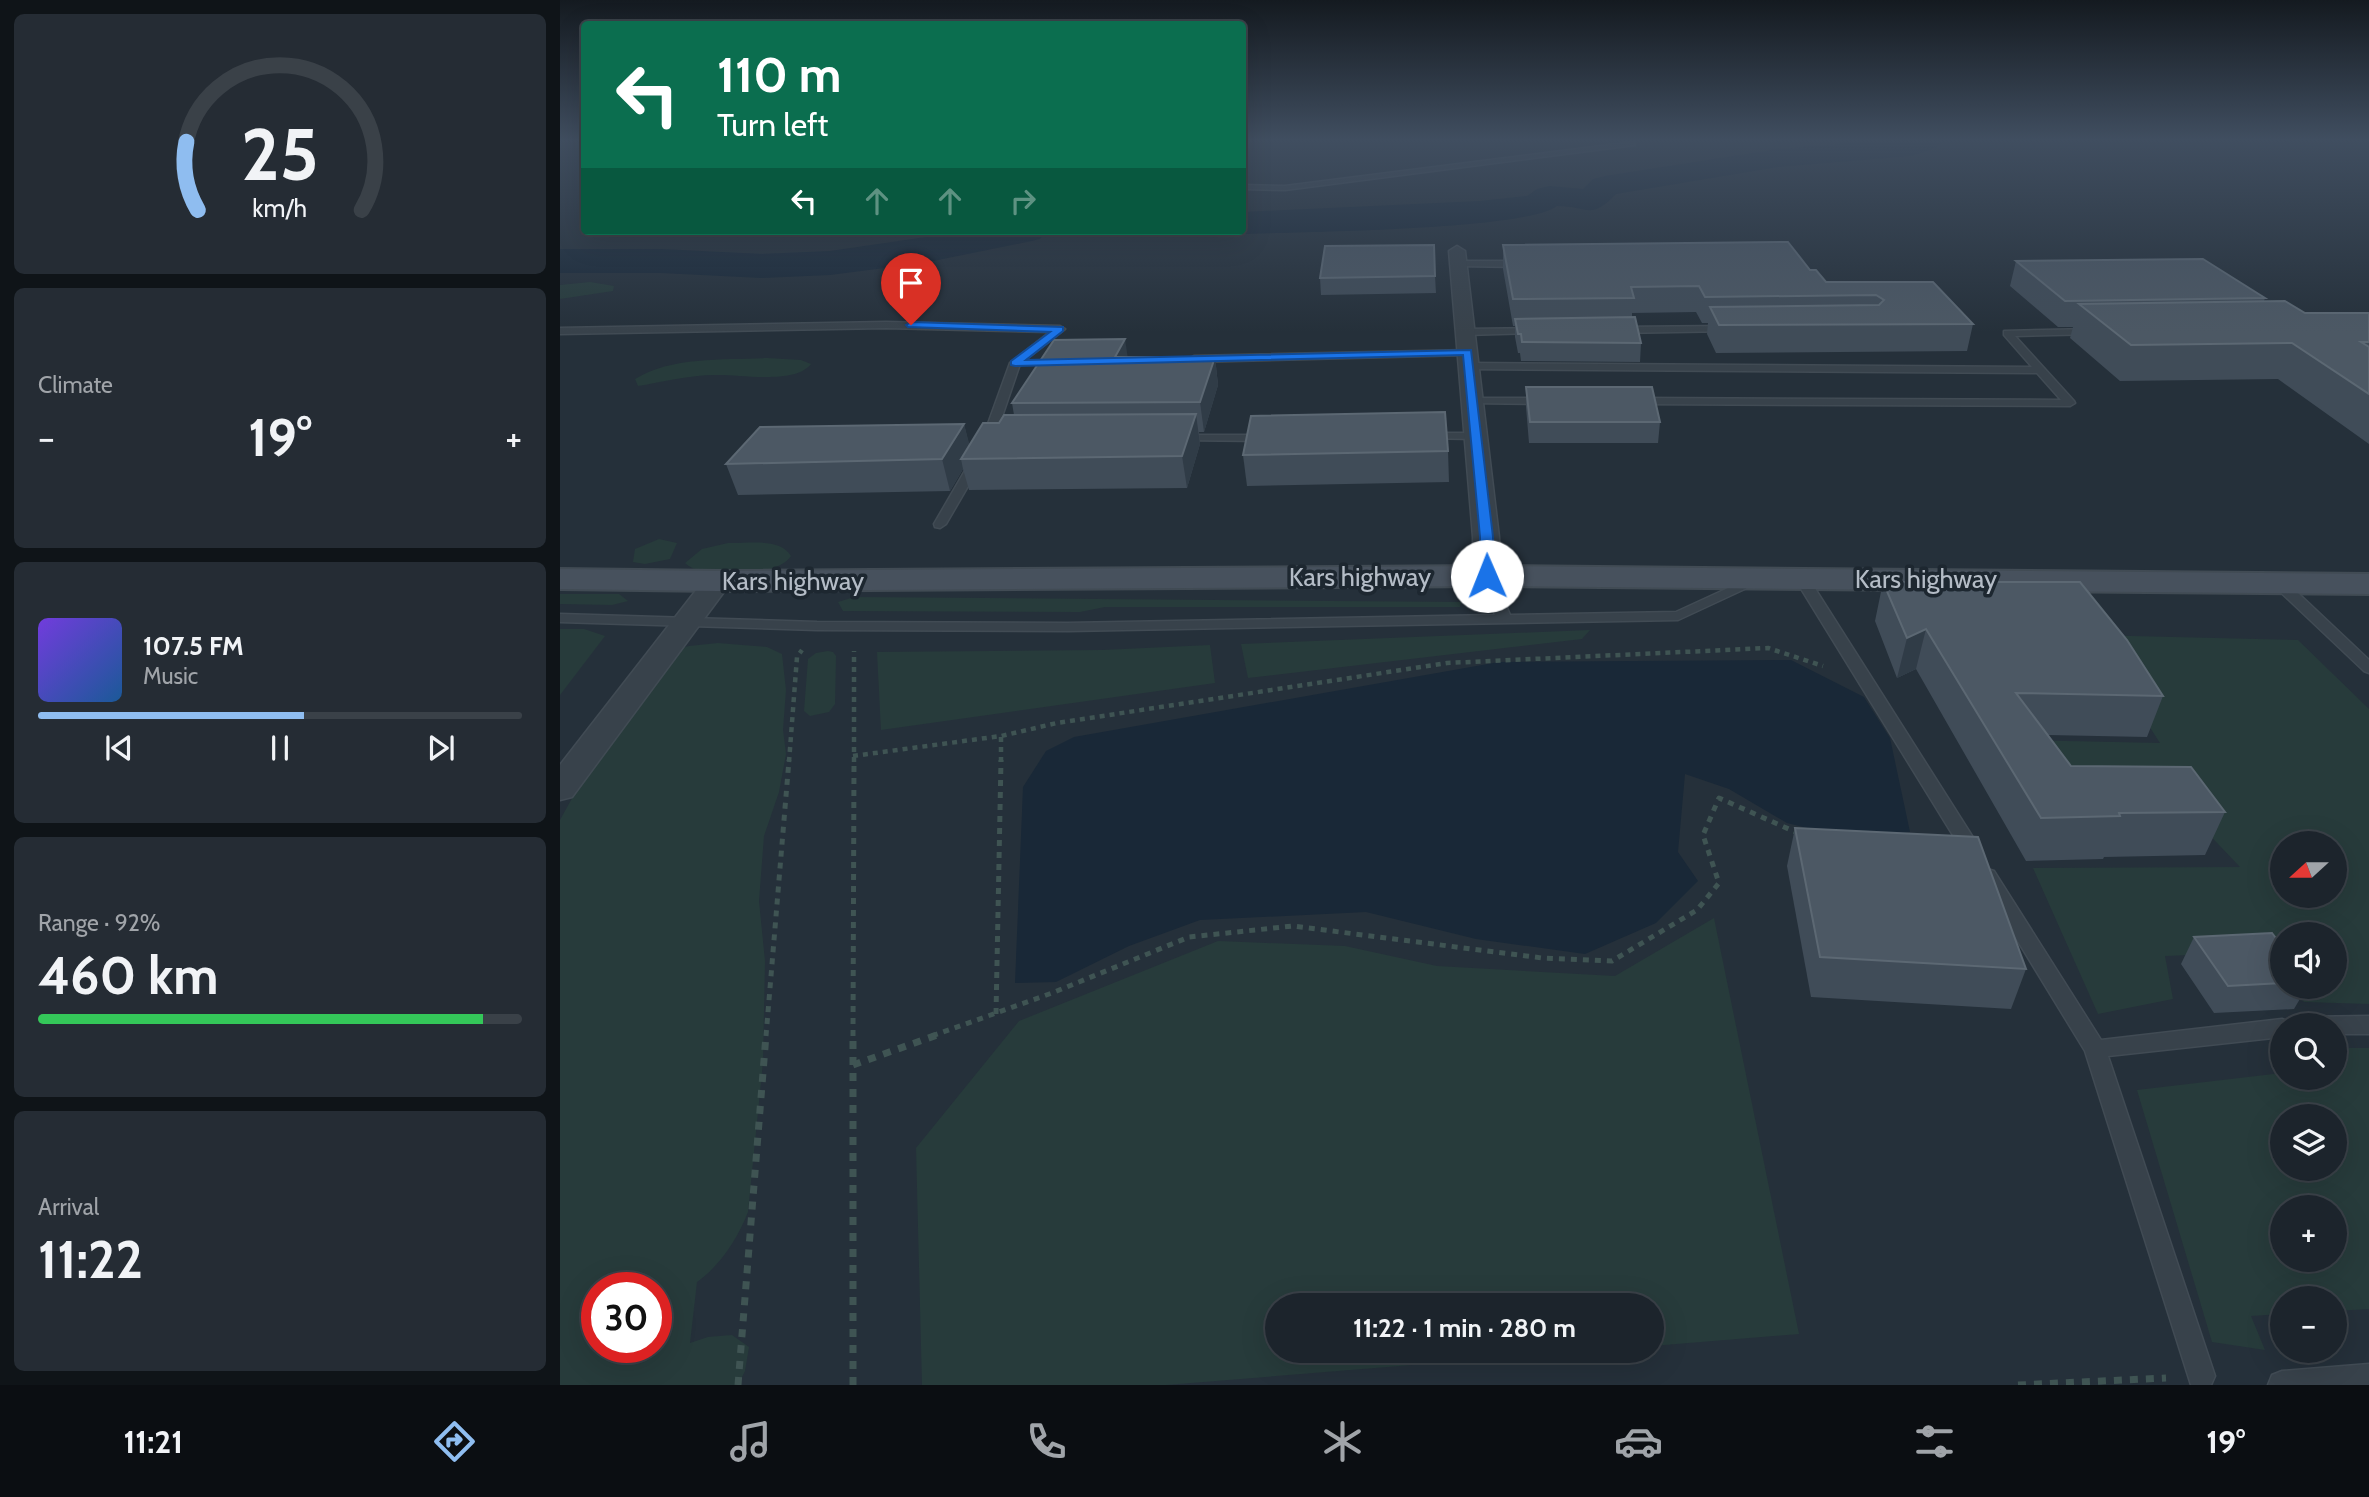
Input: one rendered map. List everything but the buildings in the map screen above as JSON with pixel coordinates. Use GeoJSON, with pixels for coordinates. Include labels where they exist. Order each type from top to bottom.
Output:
{"type":"FeatureCollection","features":[{"type":"Feature","properties":{"kind":"main road","name":"Kars highway"},"geometry":{"type":"LineString","coordinates":[[560,579],[718,581],[1487,576],[2369,584]]}},
{"type":"Feature","properties":{"kind":"street"},"geometry":{"type":"LineString","coordinates":[[1458,258],[1486,537],[1487,576]]}},
{"type":"Feature","properties":{"kind":"street"},"geometry":{"type":"LineString","coordinates":[[560,789],[718,581]]}},
{"type":"Feature","properties":{"kind":"lane"},"geometry":{"type":"LineString","coordinates":[[1458,258],[1528,264]]}},
{"type":"Feature","properties":{"kind":"lane"},"geometry":{"type":"LineString","coordinates":[[560,331],[886,325],[1060,329],[1015,363],[989,440],[940,524]]}},
{"type":"Feature","properties":{"kind":"lane"},"geometry":{"type":"LineString","coordinates":[[1605,330],[1745,329]]}},
{"type":"Feature","properties":{"kind":"lane"},"geometry":{"type":"LineString","coordinates":[[1467,350],[1549,331]]}},
{"type":"Feature","properties":{"kind":"lane"},"geometry":{"type":"LineString","coordinates":[[1625,401],[2070,402],[2007,332],[2104,331]]}},
{"type":"Feature","properties":{"kind":"lane"},"geometry":{"type":"LineString","coordinates":[[1179,359],[1467,350],[2041,370]]}},
{"type":"Feature","properties":{"kind":"lane"},"geometry":{"type":"LineString","coordinates":[[1015,363],[1042,362]]}},
{"type":"Feature","properties":{"kind":"lane"},"geometry":{"type":"LineString","coordinates":[[1472,401],[1556,401]]}},
{"type":"Feature","properties":{"kind":"lane"},"geometry":{"type":"LineString","coordinates":[[1406,436],[1476,436]]}},
{"type":"Feature","properties":{"kind":"lane"},"geometry":{"type":"LineString","coordinates":[[1170,438],[1281,438]]}},
{"type":"Feature","properties":{"kind":"lane"},"geometry":{"type":"LineString","coordinates":[[989,440],[1003,440]]}},
{"type":"Feature","properties":{"kind":"lane"},"geometry":{"type":"LineString","coordinates":[[1487,576],[1504,619]]}},
{"type":"Feature","properties":{"kind":"lane"},"geometry":{"type":"LineString","coordinates":[[560,618],[817,626],[1068,627],[1678,616],[1760,578]]}},
{"type":"Feature","properties":{"kind":"lane"},"geometry":{"type":"LineString","coordinates":[[1802,579],[2095,1049],[2201,1376]]}},
{"type":"Feature","properties":{"kind":"lane"},"geometry":{"type":"LineString","coordinates":[[2278,582],[2369,668]]}},
{"type":"Feature","properties":{"kind":"lane"},"geometry":{"type":"LineString","coordinates":[[2347,1025],[2369,1025]]}},
{"type":"Feature","properties":{"kind":"lane"},"geometry":{"type":"LineString","coordinates":[[2095,1049],[2270,1029]]}},
{"type":"Feature","properties":{"kind":"lane"},"geometry":{"type":"LineString","coordinates":[[2282,1385],[2369,1378]]}},
{"type":"Feature","properties":{"kind":"path"},"geometry":{"type":"LineString","coordinates":[[738,1385],[797,657],[817,626],[854,646],[853,1385]]}},
{"type":"Feature","properties":{"kind":"path"},"geometry":{"type":"LineString","coordinates":[[853,756],[1001,736],[1057,723],[1447,663],[1768,648],[1829,668]]}},
{"type":"Feature","properties":{"kind":"path"},"geometry":{"type":"LineString","coordinates":[[996,1014],[1001,736]]}},
{"type":"Feature","properties":{"kind":"path"},"geometry":{"type":"LineString","coordinates":[[853,1065],[996,1014],[1189,937],[1293,926],[1542,958],[1612,961],[1697,909],[1719,883],[1703,835],[1719,798],[1812,839]]}},
{"type":"Feature","properties":{"kind":"path"},"geometry":{"type":"LineString","coordinates":[[2018,1385],[2201,1376]]}},
{"type":"Feature","properties":{"kind":"green space"},"geometry":{"type":"Polygon","coordinates":[[[590,282],[614,286],[613,291],[560,299],[560,285],[590,282]]]}},
{"type":"Feature","properties":{"kind":"green space"},"geometry":{"type":"Polygon","coordinates":[[[767,358],[801,360],[811,364],[793,374],[780,376],[705,375],[638,386],[635,379],[665,366],[682,363],[767,358]]]}},
{"type":"Feature","properties":{"kind":"green space"},"geometry":{"type":"Polygon","coordinates":[[[659,539],[677,543],[670,559],[645,564],[633,562],[635,549],[659,539]]]}},
{"type":"Feature","properties":{"kind":"green space"},"geometry":{"type":"Polygon","coordinates":[[[728,543],[771,544],[786,550],[791,556],[771,569],[756,573],[707,573],[685,563],[702,549],[728,543]]]}},
{"type":"Feature","properties":{"kind":"green space"},"geometry":{"type":"Polygon","coordinates":[[[560,594],[619,594],[628,601],[612,605],[560,604],[560,594]]]}},
{"type":"Feature","properties":{"kind":"green space"},"geometry":{"type":"Polygon","coordinates":[[[854,597],[1461,602],[1460,607],[1105,607],[1080,612],[843,611],[838,602],[854,597]]]}},
{"type":"Feature","properties":{"kind":"green space"},"geometry":{"type":"Polygon","coordinates":[[[560,629],[584,629],[605,636],[560,695],[560,629]]]}},
{"type":"Feature","properties":{"kind":"green space"},"geometry":{"type":"Polygon","coordinates":[[[1590,630],[1582,639],[1248,678],[1241,644],[1590,630]]]}},
{"type":"Feature","properties":{"kind":"green space"},"geometry":{"type":"Polygon","coordinates":[[[2090,635],[2298,640],[2369,709],[2369,1004],[2304,1002],[2301,999],[2347,999],[2347,922],[2270,922],[2270,962],[2261,952],[2165,956],[2173,999],[2098,1014],[2033,868],[2240,867],[2180,804],[2090,788],[2020,740],[2160,743],[2090,635]]]}},
{"type":"Feature","properties":{"kind":"green space"},"geometry":{"type":"Polygon","coordinates":[[[718,643],[767,647],[782,654],[786,690],[783,730],[786,754],[779,792],[764,836],[759,901],[765,961],[763,1062],[748,1212],[727,1251],[697,1282],[690,1343],[708,1337],[732,1335],[749,1347],[745,1371],[738,1385],[560,1385],[560,820],[586,773],[675,650],[718,643]]]}},
{"type":"Feature","properties":{"kind":"green space"},"geometry":{"type":"Polygon","coordinates":[[[1210,645],[1215,683],[881,730],[877,652],[1102,650],[1210,645]]]}},
{"type":"Feature","properties":{"kind":"green space"},"geometry":{"type":"Polygon","coordinates":[[[828,651],[836,656],[835,704],[829,712],[810,716],[804,711],[808,659],[816,653],[828,651]]]}},
{"type":"Feature","properties":{"kind":"green space"},"geometry":{"type":"Polygon","coordinates":[[[1714,918],[1799,1334],[1664,1345],[1664,1293],[1265,1293],[1265,1363],[1438,1363],[1166,1385],[922,1385],[916,1148],[1019,1021],[1218,941],[1345,946],[1437,966],[1615,976],[1714,918]]]}},
{"type":"Feature","properties":{"kind":"green space"},"geometry":{"type":"Polygon","coordinates":[[[2347,1048],[2369,1048],[2369,1309],[2347,1310],[2347,1286],[2270,1286],[2270,1315],[2251,1316],[2265,1350],[2212,1342],[2137,1090],[2270,1074],[2270,1090],[2347,1090],[2347,1048]]]}},
{"type":"Feature","properties":{"kind":"water"},"geometry":{"type":"Polygon","coordinates":[[[1791,660],[1864,697],[1890,738],[1910,832],[1856,840],[1787,823],[1729,789],[1685,774],[1678,852],[1698,881],[1656,923],[1585,954],[1476,939],[1366,912],[1200,920],[1129,946],[1056,982],[1015,983],[1023,787],[1046,751],[1074,737],[1499,662],[1791,660]]]}},
{"type":"Feature","properties":{"kind":"waterway"},"geometry":{"type":"LineString","coordinates":[[1246,223],[1480,212],[1539,204]]}},
{"type":"Feature","properties":{"kind":"waterway"},"geometry":{"type":"LineString","coordinates":[[560,261],[661,261],[762,266],[830,263],[923,251],[1006,235]]}},
{"type":"Feature","properties":{"kind":"route"},"geometry":{"type":"LineString","coordinates":[[911,325],[1060,329],[1015,363],[1468,352],[1486,537],[1487,576]]}}]}
